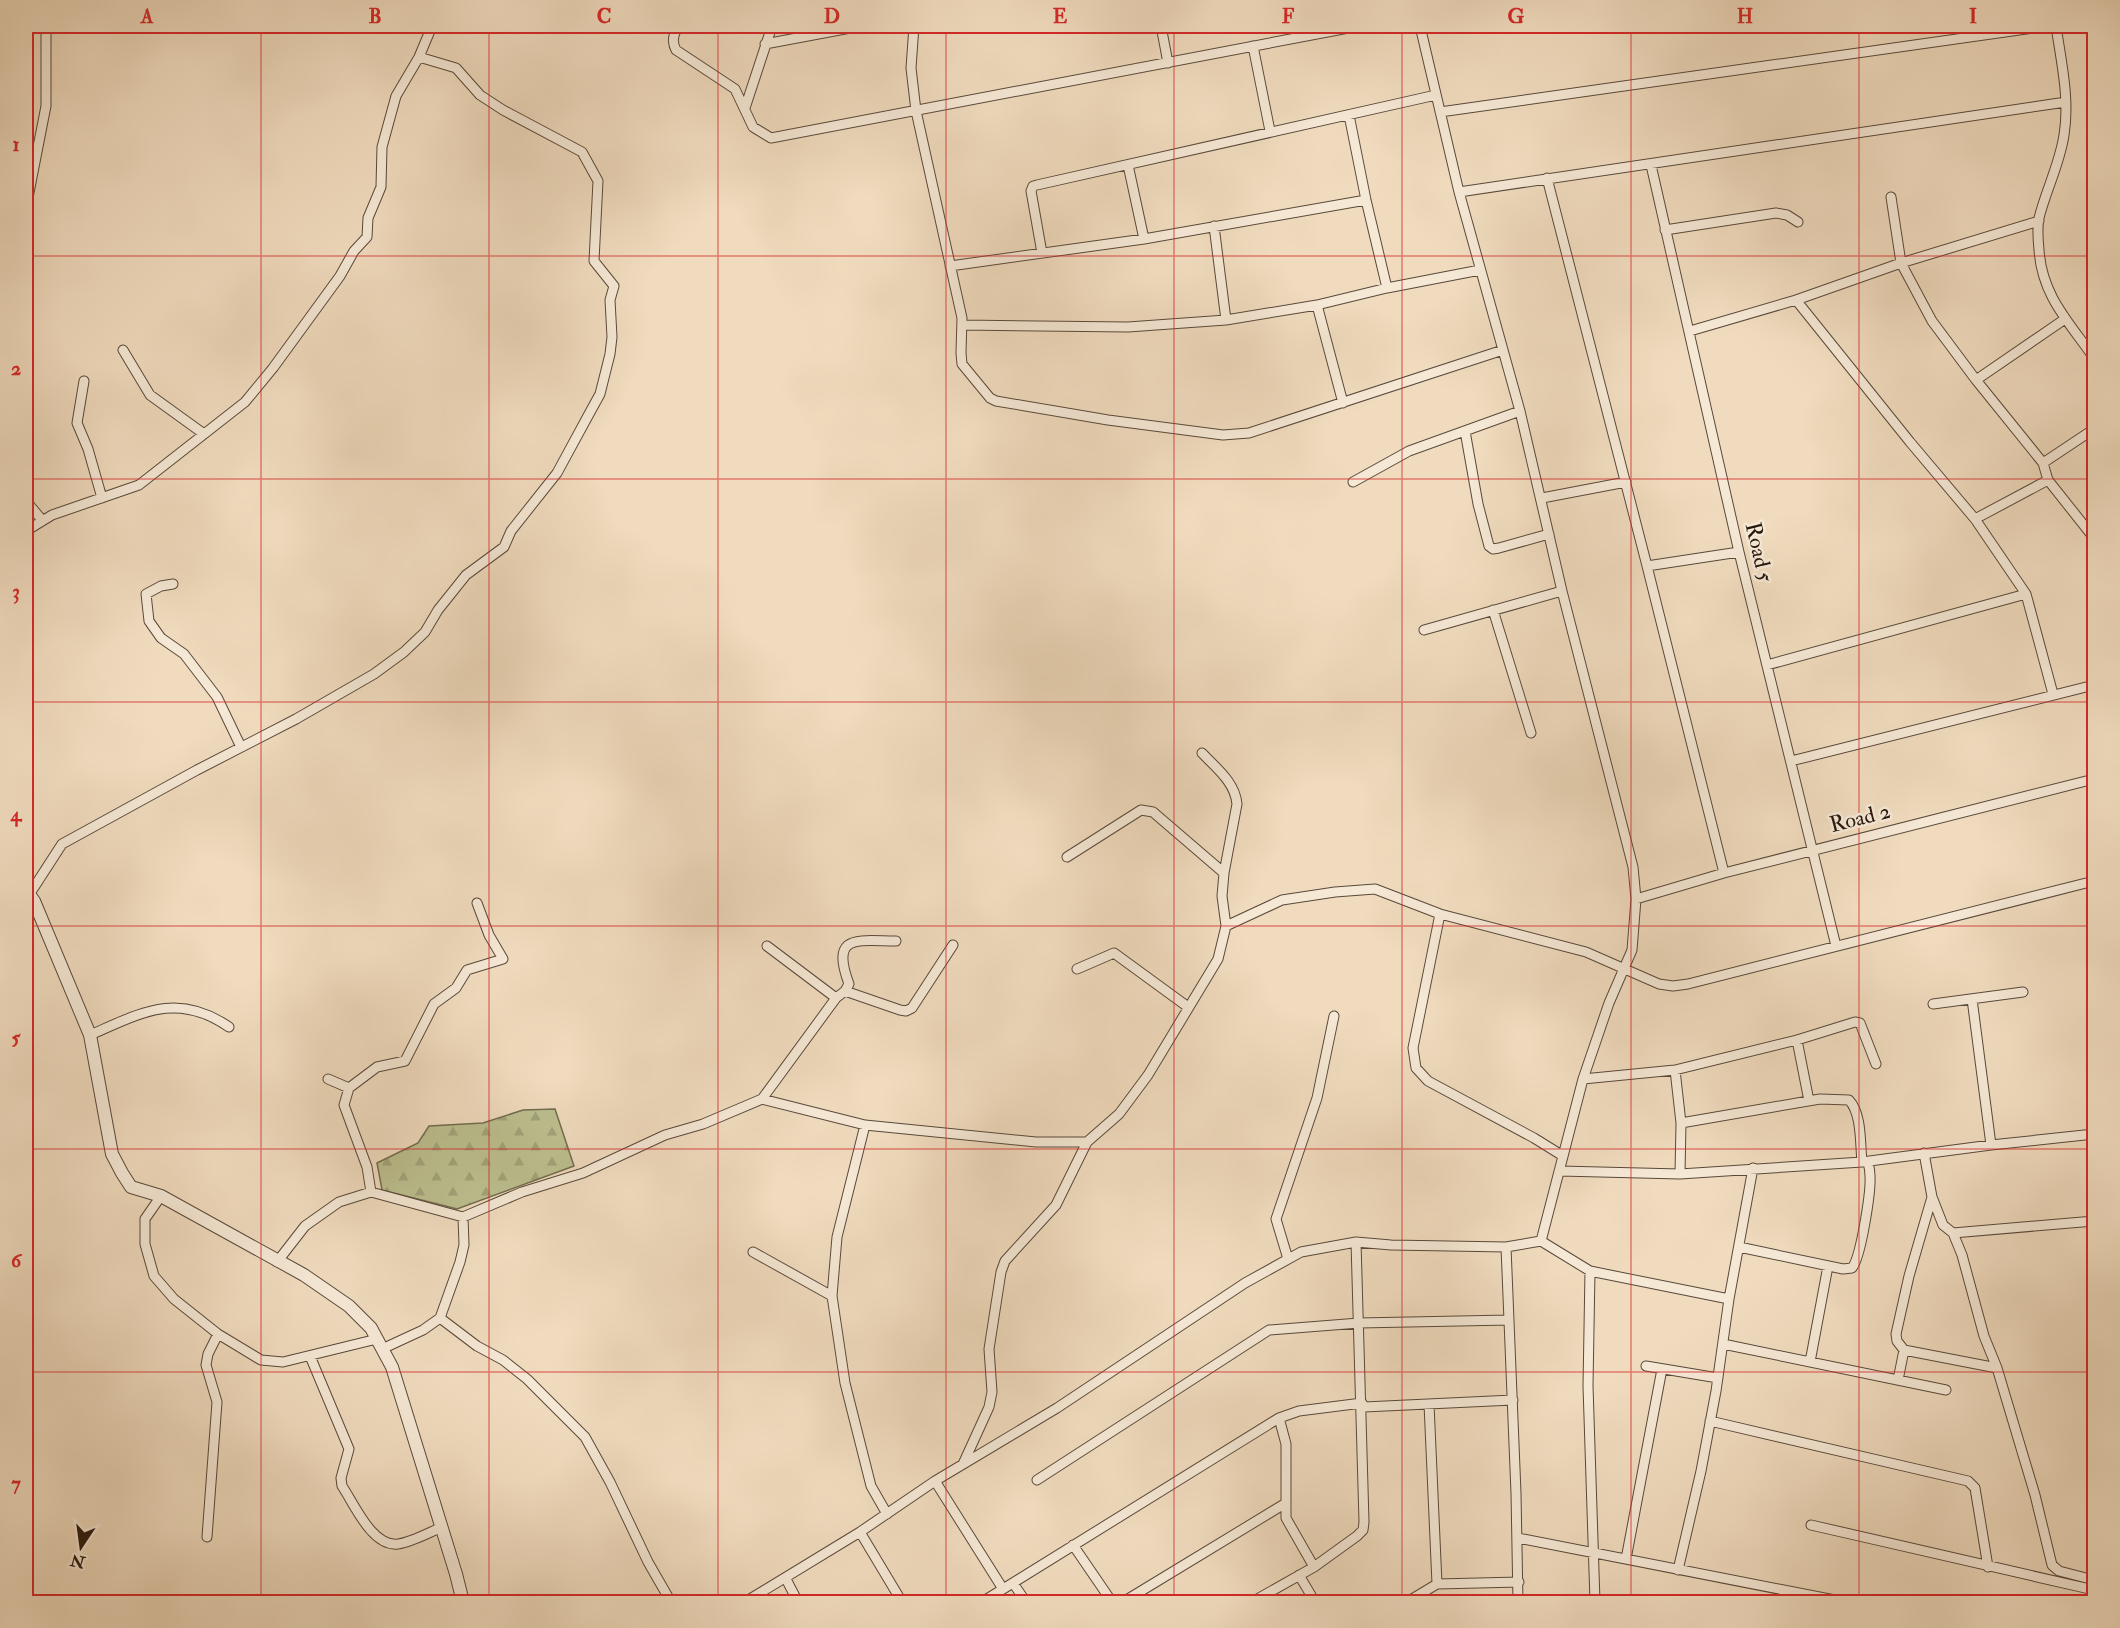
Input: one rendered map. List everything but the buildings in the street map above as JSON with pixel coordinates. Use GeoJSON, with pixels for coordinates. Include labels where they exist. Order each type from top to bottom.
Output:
{"type":"FeatureCollection","features":[{"type":"Feature","properties":{"kind":"street"},"geometry":{"type":"LineString","coordinates":[[26,207],[46,106],[46,26]]}},
{"type":"Feature","properties":{"kind":"street"},"geometry":{"type":"LineString","coordinates":[[26,531],[52,515],[139,485],[245,402],[273,368],[340,276],[354,251],[367,237],[368,218],[381,187],[382,147],[396,96],[419,57],[432,26]]}},
{"type":"Feature","properties":{"kind":"street"},"geometry":{"type":"LineString","coordinates":[[678,26],[673,37],[676,50],[735,90],[753,127],[771,138],[1359,26]]}},
{"type":"Feature","properties":{"kind":"street"},"geometry":{"type":"LineString","coordinates":[[745,108],[772,26]]}},
{"type":"Feature","properties":{"kind":"street"},"geometry":{"type":"LineString","coordinates":[[765,44],[861,26]]}},
{"type":"Feature","properties":{"kind":"street"},"geometry":{"type":"LineString","coordinates":[[914,26],[911,68],[916,111],[962,325],[963,364],[990,398],[1002,403],[1223,435],[1249,433],[1503,350]]}},
{"type":"Feature","properties":{"kind":"street"},"geometry":{"type":"LineString","coordinates":[[1161,26],[1168,63]]}},
{"type":"Feature","properties":{"kind":"street"},"geometry":{"type":"LineString","coordinates":[[1420,26],[1480,270],[1520,411],[1562,591],[1633,867],[1636,898],[1632,950],[1609,1004],[1583,1079],[1541,1241]]}},
{"type":"Feature","properties":{"kind":"street"},"geometry":{"type":"LineString","coordinates":[[1440,112],[2048,26]]}},
{"type":"Feature","properties":{"kind":"street"},"geometry":{"type":"LineString","coordinates":[[2056,26],[2066,102],[2064,136],[2039,221],[2040,265],[2046,286],[2064,319],[2094,358]]}},
{"type":"Feature","properties":{"kind":"street"},"geometry":{"type":"LineString","coordinates":[[1253,46],[1270,131]]}},
{"type":"Feature","properties":{"kind":"street"},"geometry":{"type":"LineString","coordinates":[[419,57],[456,68],[480,95],[503,110],[582,152],[598,181],[594,261],[614,286],[610,300],[612,337],[610,354],[601,388],[557,473],[511,531],[504,547],[466,575],[438,610],[425,632],[404,652],[374,674],[296,719],[62,844],[28,897],[90,1035],[112,1154],[131,1187],[160,1196],[304,1275],[349,1306],[371,1328],[392,1367],[463,1602]]}},
{"type":"Feature","properties":{"kind":"street"},"geometry":{"type":"LineString","coordinates":[[1042,253],[1031,191],[1033,186],[1436,95]]}},
{"type":"Feature","properties":{"kind":"street"},"geometry":{"type":"LineString","coordinates":[[1460,192],[2066,102]]}},
{"type":"Feature","properties":{"kind":"street"},"geometry":{"type":"LineString","coordinates":[[1349,115],[1387,288]]}},
{"type":"Feature","properties":{"kind":"street"},"geometry":{"type":"LineString","coordinates":[[1128,165],[1144,239]]}},
{"type":"Feature","properties":{"kind":"street","name":"Road 5"},"geometry":{"type":"LineString","coordinates":[[1651,165],[1739,552],[1836,946]]}},
{"type":"Feature","properties":{"kind":"street"},"geometry":{"type":"LineString","coordinates":[[1546,178],[1626,482],[1724,873]]}},
{"type":"Feature","properties":{"kind":"street"},"geometry":{"type":"LineString","coordinates":[[1891,197],[1900,263],[1932,321],[2043,463],[2048,480],[2094,538]]}},
{"type":"Feature","properties":{"kind":"street"},"geometry":{"type":"LineString","coordinates":[[950,266],[1144,239],[1366,200]]}},
{"type":"Feature","properties":{"kind":"street"},"geometry":{"type":"LineString","coordinates":[[1665,230],[1776,213],[1788,215],[1798,222]]}},
{"type":"Feature","properties":{"kind":"street"},"geometry":{"type":"LineString","coordinates":[[1690,331],[1796,300],[1900,263],[2039,221]]}},
{"type":"Feature","properties":{"kind":"street"},"geometry":{"type":"LineString","coordinates":[[1214,226],[1226,320]]}},
{"type":"Feature","properties":{"kind":"street"},"geometry":{"type":"LineString","coordinates":[[962,325],[1128,327],[1226,320],[1317,305],[1387,288],[1480,270]]}},
{"type":"Feature","properties":{"kind":"street"},"geometry":{"type":"LineString","coordinates":[[1796,300],[1910,442],[1976,519],[2026,594],[2053,694]]}},
{"type":"Feature","properties":{"kind":"street"},"geometry":{"type":"LineString","coordinates":[[1317,305],[1343,403]]}},
{"type":"Feature","properties":{"kind":"street"},"geometry":{"type":"LineString","coordinates":[[1976,380],[2064,319]]}},
{"type":"Feature","properties":{"kind":"street"},"geometry":{"type":"LineString","coordinates":[[123,350],[150,395],[204,434]]}},
{"type":"Feature","properties":{"kind":"street"},"geometry":{"type":"LineString","coordinates":[[84,381],[77,423],[88,449],[102,498]]}},
{"type":"Feature","properties":{"kind":"street"},"geometry":{"type":"LineString","coordinates":[[1353,482],[1409,451],[1520,411]]}},
{"type":"Feature","properties":{"kind":"street"},"geometry":{"type":"LineString","coordinates":[[2043,463],[2094,429]]}},
{"type":"Feature","properties":{"kind":"street"},"geometry":{"type":"LineString","coordinates":[[1465,431],[1478,504],[1489,546],[1493,549],[1499,548],[1549,534]]}},
{"type":"Feature","properties":{"kind":"street"},"geometry":{"type":"LineString","coordinates":[[1976,519],[2048,480]]}},
{"type":"Feature","properties":{"kind":"street"},"geometry":{"type":"LineString","coordinates":[[1542,498],[1626,482]]}},
{"type":"Feature","properties":{"kind":"street"},"geometry":{"type":"LineString","coordinates":[[26,501],[42,520]]}},
{"type":"Feature","properties":{"kind":"street"},"geometry":{"type":"LineString","coordinates":[[1647,566],[1739,552]]}},
{"type":"Feature","properties":{"kind":"street"},"geometry":{"type":"LineString","coordinates":[[172,584],[161,586],[146,594],[149,621],[161,638],[184,654],[217,697],[241,747]]}},
{"type":"Feature","properties":{"kind":"street"},"geometry":{"type":"LineString","coordinates":[[1424,630],[1562,591]]}},
{"type":"Feature","properties":{"kind":"street"},"geometry":{"type":"LineString","coordinates":[[1767,665],[2026,594]]}},
{"type":"Feature","properties":{"kind":"street"},"geometry":{"type":"LineString","coordinates":[[1493,610],[1531,733]]}},
{"type":"Feature","properties":{"kind":"street"},"geometry":{"type":"LineString","coordinates":[[1791,761],[2094,685]]}},
{"type":"Feature","properties":{"kind":"street"},"geometry":{"type":"LineString","coordinates":[[963,1464],[988,1407],[992,1392],[990,1349],[1001,1272],[1005,1261],[1056,1205],[1087,1142],[1119,1114],[1148,1076],[1218,959],[1226,926],[1222,903],[1224,873],[1236,813],[1236,794],[1232,786],[1202,753]]}},
{"type":"Feature","properties":{"kind":"street","name":"Road 2"},"geometry":{"type":"LineString","coordinates":[[1636,898],[1724,873],[2094,779]]}},
{"type":"Feature","properties":{"kind":"street"},"geometry":{"type":"LineString","coordinates":[[1066,857],[1146,809],[1154,812],[1224,873]]}},
{"type":"Feature","properties":{"kind":"street"},"geometry":{"type":"LineString","coordinates":[[1226,926],[1282,900],[1375,889],[1440,914],[1586,952],[1659,984],[1673,986],[2094,881]]}},
{"type":"Feature","properties":{"kind":"street"},"geometry":{"type":"LineString","coordinates":[[370,1192],[367,1167],[344,1105],[349,1088],[377,1067],[405,1061],[434,1004],[456,988],[467,970],[503,959],[489,935],[477,903]]}},
{"type":"Feature","properties":{"kind":"street"},"geometry":{"type":"LineString","coordinates":[[1440,914],[1413,1048],[1416,1068],[1428,1081],[1563,1156]]}},
{"type":"Feature","properties":{"kind":"street"},"geometry":{"type":"LineString","coordinates":[[277,1262],[305,1226],[339,1203],[370,1192],[463,1217],[522,1192],[583,1173],[665,1135],[704,1124],[762,1099],[836,998],[845,991],[849,984],[843,962],[843,953],[848,945],[854,941],[896,941]]}},
{"type":"Feature","properties":{"kind":"street"},"geometry":{"type":"LineString","coordinates":[[845,991],[906,1011],[912,1008],[953,945]]}},
{"type":"Feature","properties":{"kind":"street"},"geometry":{"type":"LineString","coordinates":[[767,946],[836,998]]}},
{"type":"Feature","properties":{"kind":"street"},"geometry":{"type":"LineString","coordinates":[[1077,969],[1114,953],[1188,1007]]}},
{"type":"Feature","properties":{"kind":"street"},"geometry":{"type":"LineString","coordinates":[[1933,1004],[2023,992]]}},
{"type":"Feature","properties":{"kind":"street"},"geometry":{"type":"LineString","coordinates":[[1971,999],[1991,1145]]}},
{"type":"Feature","properties":{"kind":"street"},"geometry":{"type":"LineString","coordinates":[[90,1035],[154,1009],[183,1007],[216,1018],[229,1027]]}},
{"type":"Feature","properties":{"kind":"street"},"geometry":{"type":"LineString","coordinates":[[1288,1259],[1276,1219],[1317,1098],[1334,1016]]}},
{"type":"Feature","properties":{"kind":"street"},"geometry":{"type":"LineString","coordinates":[[1583,1079],[1675,1070],[1859,1022],[1876,1064]]}},
{"type":"Feature","properties":{"kind":"street"},"geometry":{"type":"LineString","coordinates":[[1797,1040],[1809,1101]]}},
{"type":"Feature","properties":{"kind":"street"},"geometry":{"type":"LineString","coordinates":[[1675,1070],[1681,1124],[1680,1174]]}},
{"type":"Feature","properties":{"kind":"street"},"geometry":{"type":"LineString","coordinates":[[328,1079],[349,1088]]}},
{"type":"Feature","properties":{"kind":"street"},"geometry":{"type":"LineString","coordinates":[[762,1099],[865,1125],[1025,1142],[1087,1142]]}},
{"type":"Feature","properties":{"kind":"street"},"geometry":{"type":"LineString","coordinates":[[1681,1124],[1820,1099],[1849,1100],[1854,1106],[1870,1176],[1858,1258],[1854,1265],[1848,1269],[1828,1266],[1738,1247]]}},
{"type":"Feature","properties":{"kind":"street"},"geometry":{"type":"LineString","coordinates":[[865,1125],[837,1237],[832,1296],[845,1383],[871,1486],[887,1514]]}},
{"type":"Feature","properties":{"kind":"street"},"geometry":{"type":"LineString","coordinates":[[1560,1171],[1680,1174],[1865,1162],[2094,1134]]}},
{"type":"Feature","properties":{"kind":"street"},"geometry":{"type":"LineString","coordinates":[[1924,1153],[1932,1197],[1943,1225],[1953,1233],[1962,1255],[1984,1336],[1997,1368],[2035,1495],[2052,1565],[2060,1571],[2094,1580]]}},
{"type":"Feature","properties":{"kind":"street"},"geometry":{"type":"LineString","coordinates":[[1678,1570],[1710,1421],[1753,1168]]}},
{"type":"Feature","properties":{"kind":"street"},"geometry":{"type":"LineString","coordinates":[[160,1196],[146,1219],[145,1244],[154,1276],[174,1299],[218,1334],[261,1360],[283,1362],[380,1344],[423,1330],[440,1318],[464,1245],[463,1217]]}},
{"type":"Feature","properties":{"kind":"street"},"geometry":{"type":"LineString","coordinates":[[1932,1197],[1909,1276],[1896,1334],[1897,1341],[1904,1350],[1997,1368]]}},
{"type":"Feature","properties":{"kind":"street"},"geometry":{"type":"LineString","coordinates":[[1953,1233],[2094,1221]]}},
{"type":"Feature","properties":{"kind":"street"},"geometry":{"type":"LineString","coordinates":[[746,1602],[860,1532],[935,1481],[1057,1408],[1245,1283],[1288,1259],[1310,1250],[1356,1242],[1506,1248],[1541,1241],[1590,1270],[1729,1299]]}},
{"type":"Feature","properties":{"kind":"street"},"geometry":{"type":"LineString","coordinates":[[1252,1602],[1314,1567],[1358,1536],[1362,1530],[1364,1522],[1362,1403],[1356,1242]]}},
{"type":"Feature","properties":{"kind":"street"},"geometry":{"type":"LineString","coordinates":[[1506,1248],[1518,1538],[1518,1602]]}},
{"type":"Feature","properties":{"kind":"street"},"geometry":{"type":"LineString","coordinates":[[753,1252],[832,1296]]}},
{"type":"Feature","properties":{"kind":"street"},"geometry":{"type":"LineString","coordinates":[[1810,1362],[1828,1266]]}},
{"type":"Feature","properties":{"kind":"street"},"geometry":{"type":"LineString","coordinates":[[1590,1270],[1588,1386],[1595,1602]]}},
{"type":"Feature","properties":{"kind":"street"},"geometry":{"type":"LineString","coordinates":[[440,1318],[477,1346],[503,1360],[528,1379],[585,1437],[610,1482],[648,1562],[671,1602]]}},
{"type":"Feature","properties":{"kind":"street"},"geometry":{"type":"LineString","coordinates":[[1036,1480],[1269,1330],[1359,1323],[1509,1320]]}},
{"type":"Feature","properties":{"kind":"street"},"geometry":{"type":"LineString","coordinates":[[207,1537],[217,1402],[206,1365],[208,1354],[218,1334]]}},
{"type":"Feature","properties":{"kind":"street"},"geometry":{"type":"LineString","coordinates":[[1723,1344],[1946,1390]]}},
{"type":"Feature","properties":{"kind":"street"},"geometry":{"type":"LineString","coordinates":[[1898,1380],[1904,1350]]}},
{"type":"Feature","properties":{"kind":"street"},"geometry":{"type":"LineString","coordinates":[[310,1356],[350,1449],[342,1471],[342,1486],[373,1535],[385,1544],[399,1544],[442,1527]]}},
{"type":"Feature","properties":{"kind":"street"},"geometry":{"type":"LineString","coordinates":[[1646,1366],[1718,1378]]}},
{"type":"Feature","properties":{"kind":"street"},"geometry":{"type":"LineString","coordinates":[[1626,1559],[1662,1369]]}},
{"type":"Feature","properties":{"kind":"street"},"geometry":{"type":"LineString","coordinates":[[1362,1403],[1364,1407],[1513,1400]]}},
{"type":"Feature","properties":{"kind":"street"},"geometry":{"type":"LineString","coordinates":[[982,1602],[1279,1418],[1299,1411],[1362,1403]]}},
{"type":"Feature","properties":{"kind":"street"},"geometry":{"type":"LineString","coordinates":[[1429,1404],[1437,1584]]}},
{"type":"Feature","properties":{"kind":"street"},"geometry":{"type":"LineString","coordinates":[[1279,1418],[1286,1444],[1286,1518],[1314,1567]]}},
{"type":"Feature","properties":{"kind":"street"},"geometry":{"type":"LineString","coordinates":[[1710,1421],[1968,1481],[1975,1488],[1988,1567]]}},
{"type":"Feature","properties":{"kind":"street"},"geometry":{"type":"LineString","coordinates":[[935,1481],[1003,1589]]}},
{"type":"Feature","properties":{"kind":"street"},"geometry":{"type":"LineString","coordinates":[[1123,1602],[1286,1503]]}},
{"type":"Feature","properties":{"kind":"street"},"geometry":{"type":"LineString","coordinates":[[1811,1525],[2094,1590]]}},
{"type":"Feature","properties":{"kind":"street"},"geometry":{"type":"LineString","coordinates":[[860,1532],[902,1602]]}},
{"type":"Feature","properties":{"kind":"street"},"geometry":{"type":"LineString","coordinates":[[1518,1538],[1845,1602]]}},
{"type":"Feature","properties":{"kind":"street"},"geometry":{"type":"LineString","coordinates":[[1073,1545],[1112,1602]]}},
{"type":"Feature","properties":{"kind":"street"},"geometry":{"type":"LineString","coordinates":[[1299,1575],[1316,1602]]}},
{"type":"Feature","properties":{"kind":"street"},"geometry":{"type":"LineString","coordinates":[[786,1579],[798,1602]]}},
{"type":"Feature","properties":{"kind":"street"},"geometry":{"type":"LineString","coordinates":[[1407,1602],[1437,1584],[1519,1582]]}},
{"type":"Feature","properties":{"kind":"street"},"geometry":{"type":"LineString","coordinates":[[1013,1583],[1026,1602]]}},
{"type":"Feature","properties":{"kind":"green space"},"geometry":{"type":"Polygon","coordinates":[[[555,1109],[574,1166],[457,1209],[382,1190],[377,1163],[418,1143],[429,1126],[483,1123],[523,1110],[555,1109]]]}}]}
